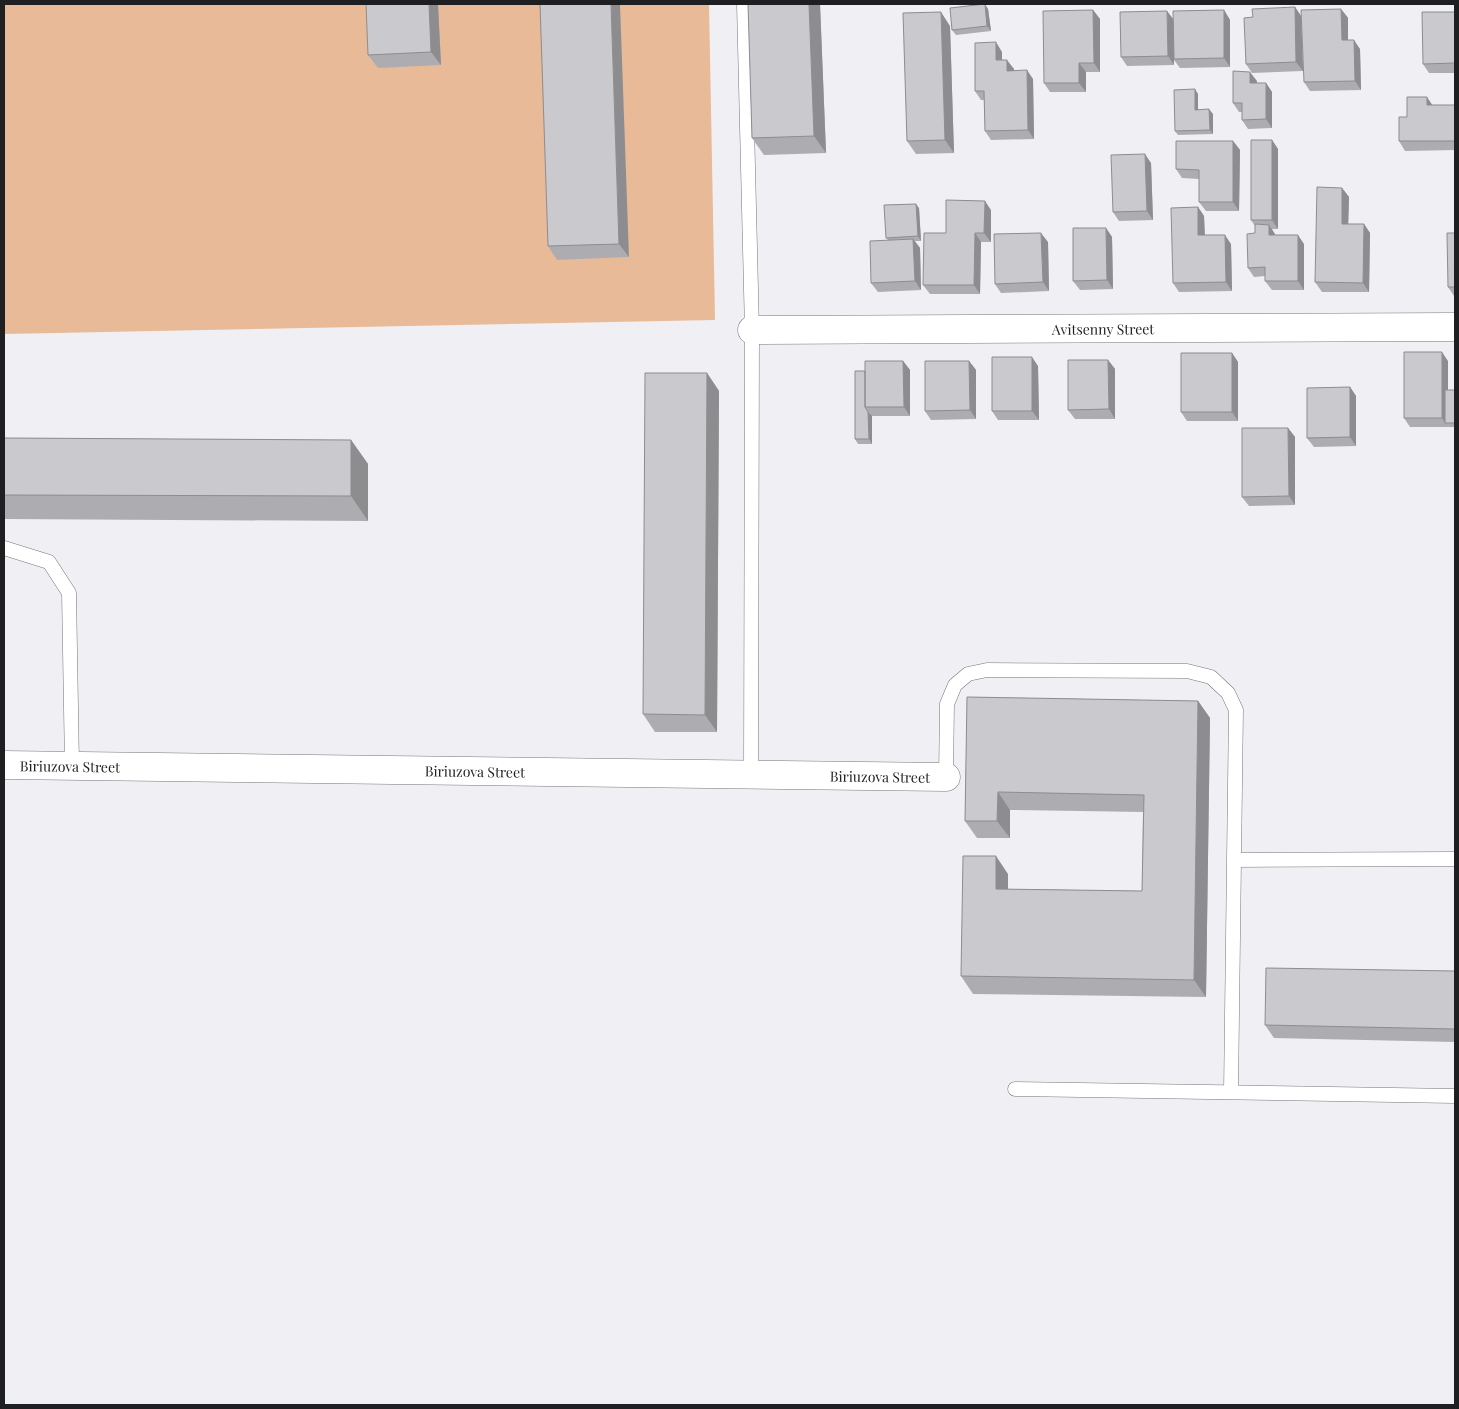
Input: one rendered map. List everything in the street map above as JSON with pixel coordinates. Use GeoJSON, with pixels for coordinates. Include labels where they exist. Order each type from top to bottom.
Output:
{"type":"FeatureCollection","features":[{"type":"Feature","properties":{"kind":"street","name":"Avitsenny Street"},"geometry":{"type":"LineString","coordinates":[[752,330],[1455,327]]}},
{"type":"Feature","properties":{"kind":"street","name":"Biriuzova Street"},"geometry":{"type":"LineString","coordinates":[[4,764],[946,777]]}},
{"type":"Feature","properties":{"kind":"lane"},"geometry":{"type":"LineString","coordinates":[[744,4],[752,330],[751,775]]}},
{"type":"Feature","properties":{"kind":"lane"},"geometry":{"type":"LineString","coordinates":[[4,548],[49,562],[69,593],[72,766]]}},
{"type":"Feature","properties":{"kind":"lane"},"geometry":{"type":"LineString","coordinates":[[946,777],[947,704],[955,686],[968,674],[987,670],[1187,671],[1211,677],[1228,693],[1236,710],[1231,1092]]}},
{"type":"Feature","properties":{"kind":"lane"},"geometry":{"type":"LineString","coordinates":[[1234,860],[1455,860]]}},
{"type":"Feature","properties":{"kind":"lane"},"geometry":{"type":"LineString","coordinates":[[1015,1089],[1455,1096]]}},
{"type":"Feature","properties":{"kind":"shaded area"},"geometry":{"type":"Polygon","coordinates":[[[4,4],[709,4],[715,320],[4,334],[4,4]]]}},
{"type":"Feature","properties":{"kind":"building"},"geometry":{"type":"Polygon","coordinates":[[[366,4],[429,4],[431,52],[368,55],[366,4]]]}},
{"type":"Feature","properties":{"kind":"building"},"geometry":{"type":"Polygon","coordinates":[[[540,4],[611,4],[619,244],[548,246],[540,4]]]}},
{"type":"Feature","properties":{"kind":"building"},"geometry":{"type":"Polygon","coordinates":[[[748,4],[809,4],[814,136],[752,138],[748,4]]]}},
{"type":"Feature","properties":{"kind":"building"},"geometry":{"type":"Polygon","coordinates":[[[985,4],[987,26],[952,30],[950,8],[985,4]]]}},
{"type":"Feature","properties":{"kind":"building"},"geometry":{"type":"Polygon","coordinates":[[[1295,7],[1296,62],[1246,64],[1244,18],[1253,17],[1252,9],[1295,7]]]}},
{"type":"Feature","properties":{"kind":"building"},"geometry":{"type":"Polygon","coordinates":[[[1341,9],[1342,40],[1354,40],[1355,81],[1304,82],[1301,10],[1341,9]]]}},
{"type":"Feature","properties":{"kind":"building"},"geometry":{"type":"Polygon","coordinates":[[[1093,10],[1094,63],[1079,63],[1079,83],[1044,83],[1043,11],[1093,10]]]}},
{"type":"Feature","properties":{"kind":"building"},"geometry":{"type":"Polygon","coordinates":[[[1224,10],[1224,58],[1174,59],[1173,11],[1224,10]]]}},
{"type":"Feature","properties":{"kind":"building"},"geometry":{"type":"Polygon","coordinates":[[[1167,11],[1168,56],[1121,57],[1120,12],[1167,11]]]}},
{"type":"Feature","properties":{"kind":"building"},"geometry":{"type":"Polygon","coordinates":[[[941,12],[945,140],[907,141],[903,13],[941,12]]]}},
{"type":"Feature","properties":{"kind":"building"},"geometry":{"type":"Polygon","coordinates":[[[1422,12],[1455,12],[1455,63],[1423,64],[1422,12]]]}},
{"type":"Feature","properties":{"kind":"building"},"geometry":{"type":"Polygon","coordinates":[[[996,42],[996,60],[1007,60],[1007,71],[1027,70],[1028,130],[985,131],[984,91],[975,91],[975,43],[996,42]]]}},
{"type":"Feature","properties":{"kind":"building"},"geometry":{"type":"Polygon","coordinates":[[[1233,71],[1250,72],[1250,83],[1266,83],[1266,119],[1242,120],[1242,103],[1233,103],[1233,71]]]}},
{"type":"Feature","properties":{"kind":"building"},"geometry":{"type":"Polygon","coordinates":[[[1195,89],[1195,110],[1209,109],[1210,130],[1175,131],[1174,90],[1195,89]]]}},
{"type":"Feature","properties":{"kind":"building"},"geometry":{"type":"Polygon","coordinates":[[[1407,97],[1427,97],[1427,105],[1455,105],[1455,141],[1399,141],[1399,117],[1407,117],[1407,97]]]}},
{"type":"Feature","properties":{"kind":"building"},"geometry":{"type":"Polygon","coordinates":[[[1251,140],[1272,140],[1272,220],[1251,220],[1251,140]]]}},
{"type":"Feature","properties":{"kind":"building"},"geometry":{"type":"Polygon","coordinates":[[[1176,141],[1233,141],[1233,202],[1199,202],[1199,170],[1176,169],[1176,141]]]}},
{"type":"Feature","properties":{"kind":"building"},"geometry":{"type":"Polygon","coordinates":[[[1145,154],[1147,211],[1113,212],[1111,155],[1145,154]]]}},
{"type":"Feature","properties":{"kind":"building"},"geometry":{"type":"Polygon","coordinates":[[[1317,187],[1342,188],[1342,224],[1364,224],[1363,283],[1315,282],[1317,187]]]}},
{"type":"Feature","properties":{"kind":"building"},"geometry":{"type":"Polygon","coordinates":[[[946,200],[985,201],[984,233],[975,233],[974,285],[923,285],[924,233],[946,233],[946,200]]]}},
{"type":"Feature","properties":{"kind":"building"},"geometry":{"type":"Polygon","coordinates":[[[916,204],[918,236],[886,238],[884,205],[916,204]]]}},
{"type":"Feature","properties":{"kind":"building"},"geometry":{"type":"Polygon","coordinates":[[[1198,207],[1198,235],[1225,235],[1226,282],[1173,283],[1171,208],[1198,207]]]}},
{"type":"Feature","properties":{"kind":"building"},"geometry":{"type":"Polygon","coordinates":[[[1255,224],[1269,225],[1269,235],[1298,235],[1298,281],[1265,281],[1265,267],[1248,268],[1247,234],[1255,233],[1255,224]]]}},
{"type":"Feature","properties":{"kind":"building"},"geometry":{"type":"Polygon","coordinates":[[[1073,228],[1106,228],[1107,280],[1073,281],[1073,228]]]}},
{"type":"Feature","properties":{"kind":"building"},"geometry":{"type":"Polygon","coordinates":[[[1041,233],[1043,282],[995,284],[994,234],[1041,233]]]}},
{"type":"Feature","properties":{"kind":"building"},"geometry":{"type":"Polygon","coordinates":[[[1447,233],[1455,233],[1455,287],[1448,287],[1447,233]]]}},
{"type":"Feature","properties":{"kind":"building"},"geometry":{"type":"Polygon","coordinates":[[[913,239],[915,281],[871,283],[870,241],[913,239]]]}},
{"type":"Feature","properties":{"kind":"building"},"geometry":{"type":"Polygon","coordinates":[[[1404,352],[1442,352],[1442,418],[1404,418],[1404,352]]]}},
{"type":"Feature","properties":{"kind":"building"},"geometry":{"type":"Polygon","coordinates":[[[1181,353],[1232,353],[1232,412],[1181,412],[1181,353]]]}},
{"type":"Feature","properties":{"kind":"building"},"geometry":{"type":"Polygon","coordinates":[[[992,357],[1032,357],[1032,411],[992,411],[992,357]]]}},
{"type":"Feature","properties":{"kind":"building"},"geometry":{"type":"Polygon","coordinates":[[[1068,360],[1108,360],[1109,409],[1068,410],[1068,360]]]}},
{"type":"Feature","properties":{"kind":"building"},"geometry":{"type":"Polygon","coordinates":[[[865,361],[903,361],[904,407],[865,407],[865,361]]]}},
{"type":"Feature","properties":{"kind":"building"},"geometry":{"type":"Polygon","coordinates":[[[925,361],[969,361],[970,410],[925,411],[925,361]]]}},
{"type":"Feature","properties":{"kind":"building"},"geometry":{"type":"Polygon","coordinates":[[[855,371],[865,371],[865,407],[868,412],[869,439],[855,439],[855,371]]]}},
{"type":"Feature","properties":{"kind":"building"},"geometry":{"type":"Polygon","coordinates":[[[645,373],[707,373],[705,715],[643,714],[645,373]]]}},
{"type":"Feature","properties":{"kind":"building"},"geometry":{"type":"Polygon","coordinates":[[[1350,387],[1350,437],[1307,438],[1307,388],[1350,387]]]}},
{"type":"Feature","properties":{"kind":"building"},"geometry":{"type":"Polygon","coordinates":[[[1445,390],[1455,390],[1455,423],[1445,423],[1445,390]]]}},
{"type":"Feature","properties":{"kind":"building"},"geometry":{"type":"Polygon","coordinates":[[[1242,428],[1288,428],[1289,496],[1242,497],[1242,428]]]}},
{"type":"Feature","properties":{"kind":"building"},"geometry":{"type":"Polygon","coordinates":[[[4,438],[351,440],[351,496],[4,495],[4,438]]]}},
{"type":"Feature","properties":{"kind":"building"},"geometry":{"type":"Polygon","coordinates":[[[967,697],[1198,701],[1194,980],[961,976],[963,856],[996,856],[996,889],[1142,891],[1144,795],[998,792],[997,821],[965,821],[967,697]]]}},
{"type":"Feature","properties":{"kind":"building"},"geometry":{"type":"Polygon","coordinates":[[[1266,968],[1455,971],[1455,1029],[1265,1025],[1266,968]]]}}]}
